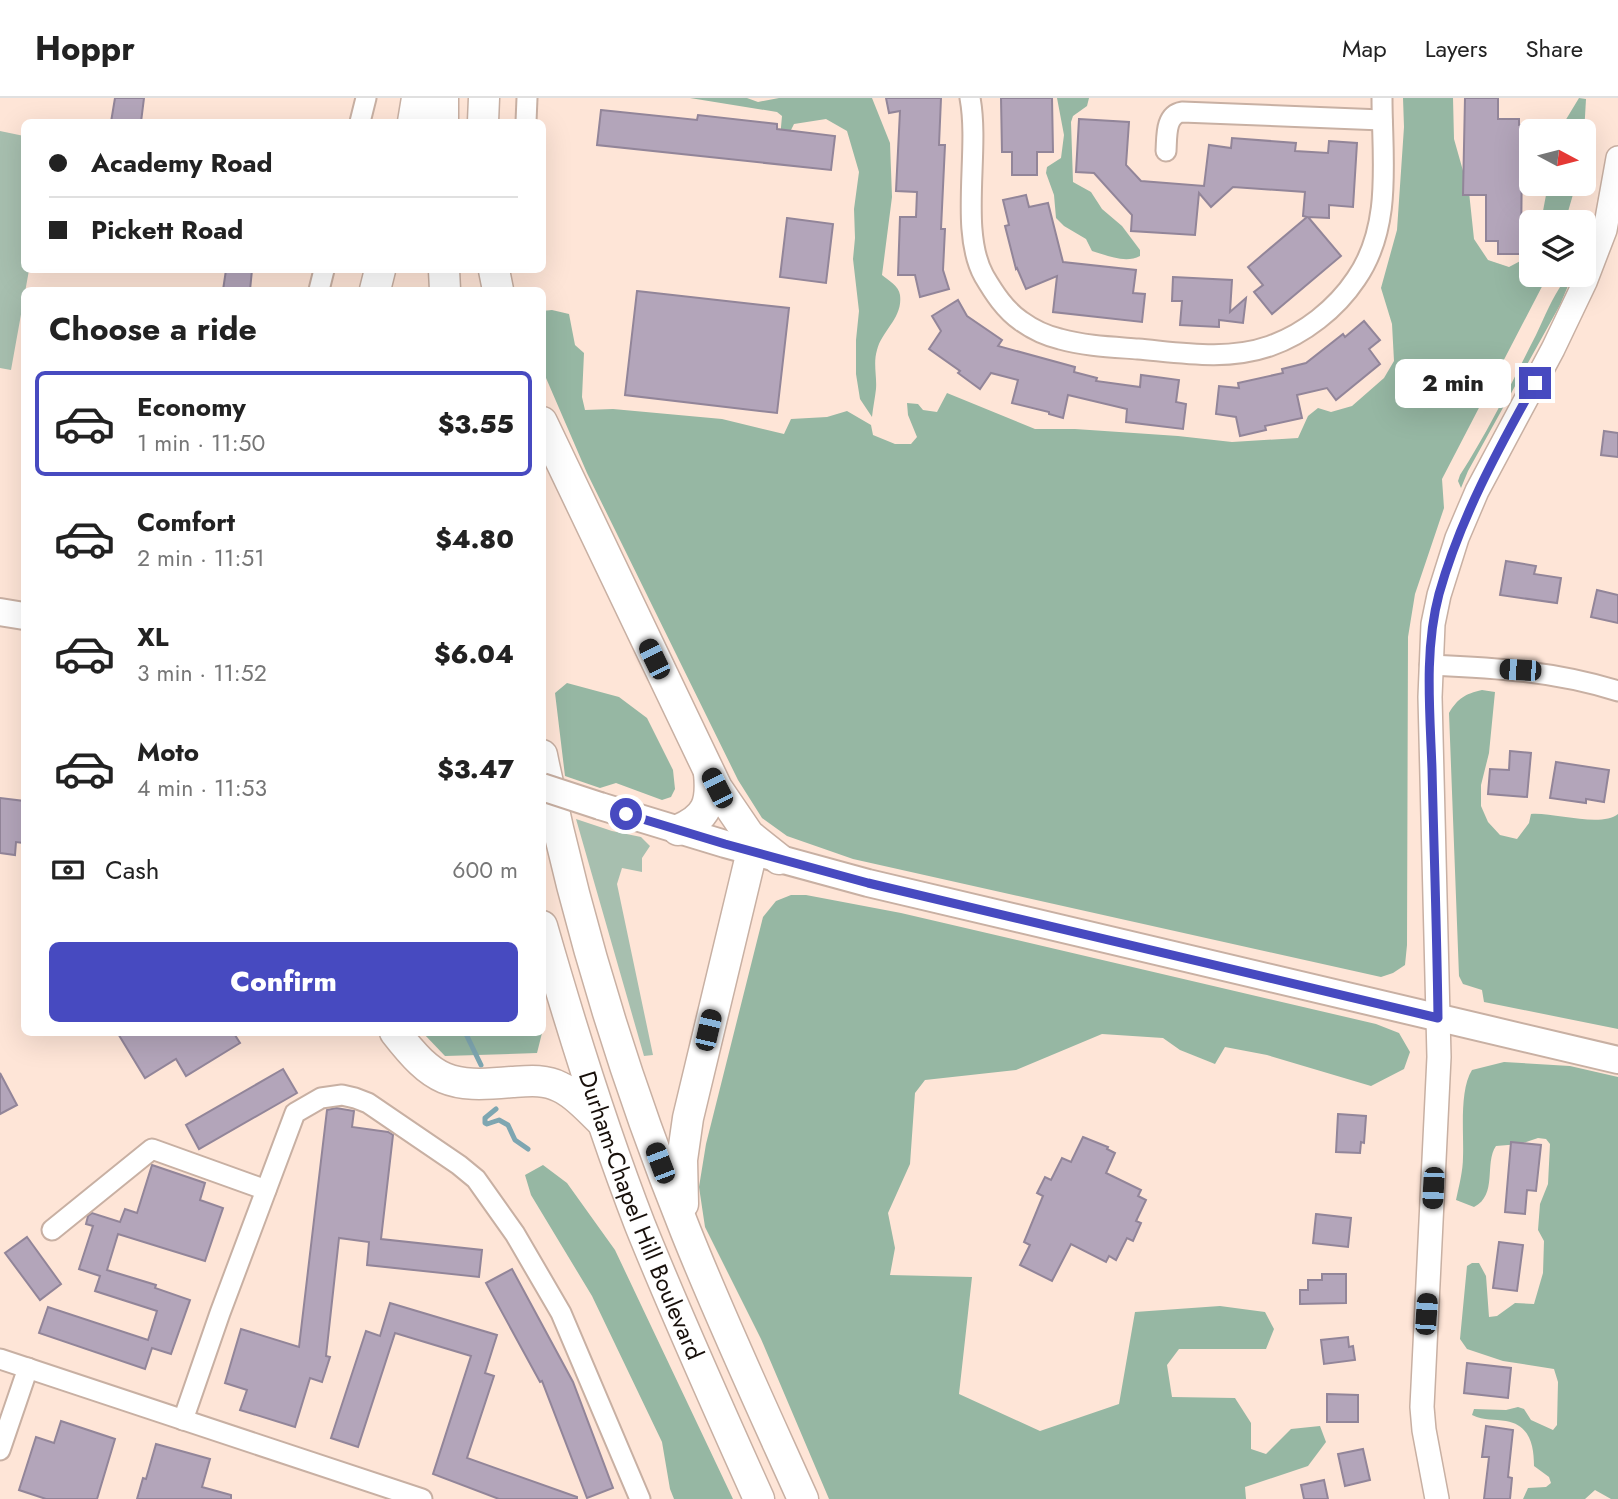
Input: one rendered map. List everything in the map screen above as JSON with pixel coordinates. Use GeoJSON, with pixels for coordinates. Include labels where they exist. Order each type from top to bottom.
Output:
{"type":"FeatureCollection","features":[{"type":"Feature","properties":{"kind":"main road"},"geometry":{"type":"LineString","coordinates":[[414,119],[417,98]]}},
{"type":"Feature","properties":{"kind":"main road"},"geometry":{"type":"LineString","coordinates":[[443,98],[443,119]]}},
{"type":"Feature","properties":{"kind":"main road"},"geometry":{"type":"LineString","coordinates":[[483,119],[484,98]]}},
{"type":"Feature","properties":{"kind":"main road"},"geometry":{"type":"LineString","coordinates":[[546,430],[709,773],[736,820],[765,855]]}},
{"type":"Feature","properties":{"kind":"main road"},"geometry":{"type":"LineString","coordinates":[[0,612],[21,616]]}},
{"type":"Feature","properties":{"kind":"main road","name":"Durham-Chapel Hill Boulevard"},"geometry":{"type":"LineString","coordinates":[[546,772],[570,876],[609,1012],[651,1139],[686,1232],[803,1499]]}},
{"type":"Feature","properties":{"kind":"main road"},"geometry":{"type":"LineString","coordinates":[[678,830],[692,824],[705,810],[709,799],[709,773]]}},
{"type":"Feature","properties":{"kind":"main road"},"geometry":{"type":"LineString","coordinates":[[546,788],[678,830],[882,886],[1618,1060]]}},
{"type":"Feature","properties":{"kind":"main road"},"geometry":{"type":"LineString","coordinates":[[686,1232],[682,1160],[688,1118],[765,855]]}},
{"type":"Feature","properties":{"kind":"main road","name":"Durham-Chapel Hill Boulevard"},"geometry":{"type":"LineString","coordinates":[[546,940],[603,1124],[645,1236],[759,1499]]}},
{"type":"Feature","properties":{"kind":"main road"},"geometry":{"type":"LineString","coordinates":[[398,1036],[411,1053],[440,1078],[479,1085],[533,1081],[549,1083],[570,1093],[603,1124]]}},
{"type":"Feature","properties":{"kind":"street"},"geometry":{"type":"LineString","coordinates":[[361,119],[366,98]]}},
{"type":"Feature","properties":{"kind":"street"},"geometry":{"type":"LineString","coordinates":[[526,119],[527,98]]}},
{"type":"Feature","properties":{"kind":"street"},"geometry":{"type":"LineString","coordinates":[[970,98],[974,148],[972,222],[975,248],[983,274],[1010,312],[1021,321],[1058,339],[1090,345],[1216,355],[1261,349],[1304,330],[1337,302],[1357,279],[1371,251],[1379,222],[1383,188],[1382,98]]}},
{"type":"Feature","properties":{"kind":"street"},"geometry":{"type":"LineString","coordinates":[[1166,151],[1171,118],[1182,111],[1382,120]]}},
{"type":"Feature","properties":{"kind":"street"},"geometry":{"type":"LineString","coordinates":[[1437,1499],[1422,1407],[1439,1057],[1430,665],[1433,624],[1457,538],[1490,464],[1586,282],[1605,230],[1618,159]]}},
{"type":"Feature","properties":{"kind":"street"},"geometry":{"type":"LineString","coordinates":[[1430,665],[1530,671],[1618,691]]}},
{"type":"Feature","properties":{"kind":"street"},"geometry":{"type":"LineString","coordinates":[[183,1420],[295,1114],[321,1098],[342,1095],[368,1103],[476,1179],[515,1234],[561,1313],[640,1499]]}},
{"type":"Feature","properties":{"kind":"street"},"geometry":{"type":"LineString","coordinates":[[52,1230],[152,1149],[266,1190]]}},
{"type":"Feature","properties":{"kind":"street"},"geometry":{"type":"LineString","coordinates":[[0,1359],[422,1499]]}},
{"type":"Feature","properties":{"kind":"street"},"geometry":{"type":"LineString","coordinates":[[0,1450],[28,1368]]}},
{"type":"Feature","properties":{"kind":"green space"},"geometry":{"type":"Polygon","coordinates":[[[690,98],[747,98],[758,102],[779,98],[872,98],[890,143],[892,197],[882,275],[898,289],[900,303],[877,350],[872,417],[860,399],[856,374],[859,311],[853,259],[854,209],[859,172],[847,131],[826,119],[794,124],[789,148],[780,138],[782,116],[777,112],[690,98]]]}},
{"type":"Feature","properties":{"kind":"green space"},"geometry":{"type":"Polygon","coordinates":[[[1057,98],[1089,98],[1087,106],[1073,116],[1071,122],[1073,182],[1091,192],[1102,209],[1122,226],[1140,250],[1140,256],[1122,259],[1092,251],[1086,239],[1056,218],[1054,195],[1046,173],[1047,167],[1061,158],[1064,135],[1057,98]]]}},
{"type":"Feature","properties":{"kind":"green space"},"geometry":{"type":"Polygon","coordinates":[[[1403,98],[1453,98],[1454,139],[1469,192],[1474,239],[1488,260],[1509,267],[1519,262],[1519,287],[1542,287],[1442,479],[1444,508],[1415,594],[1408,637],[1405,965],[1381,977],[853,859],[787,836],[762,818],[738,780],[587,473],[546,378],[546,311],[569,314],[575,345],[584,353],[582,397],[585,410],[613,409],[722,419],[784,434],[791,419],[827,417],[847,411],[871,425],[873,435],[895,444],[911,444],[917,437],[908,415],[907,403],[918,404],[923,410],[937,412],[947,393],[1035,429],[1075,429],[1232,442],[1298,438],[1308,416],[1318,408],[1331,412],[1352,406],[1384,378],[1394,361],[1392,324],[1381,288],[1397,230],[1404,127],[1403,98]]]}},
{"type":"Feature","properties":{"kind":"green space"},"geometry":{"type":"Polygon","coordinates":[[[1579,98],[1586,99],[1585,119],[1566,119],[1579,98]]]}},
{"type":"Feature","properties":{"kind":"green space"},"geometry":{"type":"Polygon","coordinates":[[[0,131],[21,135],[21,273],[28,273],[26,287],[21,287],[21,314],[11,370],[0,368],[0,131]]]}},
{"type":"Feature","properties":{"kind":"green space"},"geometry":{"type":"Polygon","coordinates":[[[1546,196],[1573,196],[1568,210],[1543,210],[1546,196]]]}},
{"type":"Feature","properties":{"kind":"green space"},"geometry":{"type":"Polygon","coordinates":[[[1560,287],[1568,287],[1461,488],[1458,481],[1460,475],[1490,423],[1560,287]]]}},
{"type":"Feature","properties":{"kind":"green space"},"geometry":{"type":"Polygon","coordinates":[[[567,683],[619,697],[647,718],[673,770],[675,789],[671,797],[662,800],[616,783],[600,788],[565,776],[555,693],[567,683]]]}},
{"type":"Feature","properties":{"kind":"green space"},"geometry":{"type":"Polygon","coordinates":[[[1482,690],[1495,692],[1489,753],[1481,785],[1481,806],[1488,822],[1500,835],[1517,839],[1529,823],[1531,814],[1600,820],[1618,814],[1618,1029],[1484,1002],[1482,990],[1463,984],[1459,976],[1449,713],[1462,697],[1482,690]]]}},
{"type":"Feature","properties":{"kind":"green space"},"geometry":{"type":"Polygon","coordinates":[[[576,819],[641,837],[650,846],[642,858],[642,872],[622,868],[617,884],[653,1055],[644,1056],[576,819]]]}},
{"type":"Feature","properties":{"kind":"green space"},"geometry":{"type":"Polygon","coordinates":[[[791,895],[806,895],[901,913],[1376,1024],[1399,1033],[1410,1052],[1404,1069],[1371,1086],[1267,1055],[1225,1047],[1215,1064],[1180,1050],[1163,1038],[1102,1034],[1016,1070],[925,1080],[915,1093],[910,1164],[888,1213],[895,1248],[890,1275],[972,1277],[959,1394],[1040,1431],[1119,1404],[1135,1312],[1220,1306],[1265,1312],[1274,1329],[1266,1349],[1179,1349],[1167,1365],[1172,1397],[1235,1398],[1251,1423],[1251,1449],[1266,1454],[1291,1429],[1320,1426],[1326,1442],[1308,1466],[1245,1487],[1246,1499],[829,1499],[761,1339],[705,1227],[699,1187],[706,1144],[763,917],[776,901],[791,895]]]}},
{"type":"Feature","properties":{"kind":"green space"},"geometry":{"type":"Polygon","coordinates":[[[426,1036],[541,1036],[537,1053],[445,1056],[426,1036]]]}},
{"type":"Feature","properties":{"kind":"green space"},"geometry":{"type":"Polygon","coordinates":[[[1504,1062],[1570,1066],[1618,1077],[1618,1499],[1611,1499],[1595,1490],[1585,1499],[1523,1499],[1528,1488],[1546,1487],[1551,1483],[1549,1477],[1534,1466],[1529,1438],[1514,1423],[1472,1415],[1474,1409],[1506,1410],[1518,1407],[1524,1409],[1531,1420],[1553,1430],[1557,1425],[1558,1382],[1554,1369],[1503,1361],[1467,1349],[1460,1339],[1467,1266],[1479,1263],[1486,1276],[1489,1317],[1497,1316],[1515,1303],[1534,1304],[1543,1273],[1544,1241],[1538,1230],[1540,1204],[1548,1184],[1550,1144],[1546,1139],[1496,1146],[1486,1195],[1481,1202],[1474,1207],[1456,1200],[1462,1168],[1464,1100],[1468,1079],[1472,1070],[1504,1062]]]}},
{"type":"Feature","properties":{"kind":"green space"},"geometry":{"type":"Polygon","coordinates":[[[543,1165],[567,1183],[615,1250],[733,1499],[674,1499],[662,1442],[592,1296],[531,1195],[525,1175],[543,1165]]]}},
{"type":"Feature","properties":{"kind":"building"},"geometry":{"type":"Polygon","coordinates":[[[115,98],[144,98],[141,119],[112,119],[115,98]]]}},
{"type":"Feature","properties":{"kind":"building"},"geometry":{"type":"Polygon","coordinates":[[[886,98],[941,98],[939,145],[945,145],[941,229],[945,229],[943,270],[949,289],[920,297],[915,275],[898,275],[900,217],[916,217],[917,192],[896,191],[900,111],[889,113],[886,98]]]}},
{"type":"Feature","properties":{"kind":"building"},"geometry":{"type":"Polygon","coordinates":[[[1001,98],[1052,98],[1053,152],[1037,152],[1037,175],[1012,175],[1012,152],[1002,152],[1001,98]]]}},
{"type":"Feature","properties":{"kind":"building"},"geometry":{"type":"Polygon","coordinates":[[[1465,98],[1498,98],[1498,119],[1519,119],[1519,196],[1522,196],[1519,254],[1498,254],[1498,241],[1486,241],[1486,195],[1463,195],[1465,98]]]}},
{"type":"Feature","properties":{"kind":"building"},"geometry":{"type":"Polygon","coordinates":[[[601,110],[697,120],[698,115],[777,124],[777,129],[835,136],[831,170],[597,145],[601,110]]]}},
{"type":"Feature","properties":{"kind":"building"},"geometry":{"type":"Polygon","coordinates":[[[1079,119],[1129,122],[1126,165],[1141,181],[1204,186],[1209,145],[1231,148],[1232,138],[1296,143],[1295,151],[1328,153],[1329,141],[1357,143],[1353,207],[1329,205],[1329,218],[1308,217],[1341,256],[1272,314],[1254,292],[1263,285],[1248,267],[1307,217],[1303,216],[1305,192],[1233,187],[1211,207],[1199,193],[1195,235],[1131,231],[1132,215],[1094,173],[1076,172],[1079,119]]]}},
{"type":"Feature","properties":{"kind":"building"},"geometry":{"type":"Polygon","coordinates":[[[1026,195],[1029,207],[1048,203],[1063,262],[1136,270],[1133,293],[1145,294],[1142,322],[1053,312],[1057,276],[1026,289],[1016,269],[1005,226],[1009,225],[1003,200],[1026,195]]]}},
{"type":"Feature","properties":{"kind":"building"},"geometry":{"type":"Polygon","coordinates":[[[787,218],[833,224],[826,283],[780,277],[787,218]]]}},
{"type":"Feature","properties":{"kind":"building"},"geometry":{"type":"Polygon","coordinates":[[[226,273],[252,273],[250,287],[223,287],[226,273]]]}},
{"type":"Feature","properties":{"kind":"building"},"geometry":{"type":"Polygon","coordinates":[[[1173,277],[1232,280],[1230,312],[1246,298],[1243,323],[1219,320],[1219,327],[1180,325],[1182,301],[1172,301],[1173,277]]]}},
{"type":"Feature","properties":{"kind":"building"},"geometry":{"type":"Polygon","coordinates":[[[637,291],[789,308],[777,413],[625,395],[637,291]]]}},
{"type":"Feature","properties":{"kind":"building"},"geometry":{"type":"Polygon","coordinates":[[[958,300],[967,316],[1002,340],[998,346],[1075,367],[1074,372],[1097,378],[1096,381],[1140,387],[1141,375],[1179,380],[1176,402],[1186,404],[1183,429],[1126,422],[1127,409],[1068,395],[1063,418],[1049,414],[1012,403],[1018,380],[991,373],[980,389],[929,349],[941,331],[932,316],[958,300]]]}},
{"type":"Feature","properties":{"kind":"building"},"geometry":{"type":"Polygon","coordinates":[[[1364,321],[1380,340],[1369,349],[1380,364],[1336,400],[1327,388],[1297,395],[1302,418],[1265,426],[1266,430],[1240,436],[1236,417],[1216,414],[1219,386],[1239,388],[1238,383],[1283,373],[1282,369],[1306,363],[1364,321]]]}},
{"type":"Feature","properties":{"kind":"building"},"geometry":{"type":"Polygon","coordinates":[[[1604,431],[1618,433],[1618,457],[1601,455],[1604,431]]]}},
{"type":"Feature","properties":{"kind":"building"},"geometry":{"type":"Polygon","coordinates":[[[1506,561],[1536,566],[1534,574],[1561,578],[1557,603],[1500,595],[1506,561]]]}},
{"type":"Feature","properties":{"kind":"building"},"geometry":{"type":"Polygon","coordinates":[[[1597,590],[1618,595],[1618,623],[1591,617],[1597,590]]]}},
{"type":"Feature","properties":{"kind":"building"},"geometry":{"type":"Polygon","coordinates":[[[1510,751],[1531,753],[1527,797],[1488,794],[1490,769],[1509,770],[1510,751]]]}},
{"type":"Feature","properties":{"kind":"building"},"geometry":{"type":"Polygon","coordinates":[[[1556,762],[1609,770],[1604,802],[1586,799],[1586,803],[1550,798],[1556,762]]]}},
{"type":"Feature","properties":{"kind":"building"},"geometry":{"type":"Polygon","coordinates":[[[0,798],[21,801],[21,843],[16,842],[15,855],[0,853],[0,798]]]}},
{"type":"Feature","properties":{"kind":"building"},"geometry":{"type":"Polygon","coordinates":[[[119,1036],[236,1036],[240,1043],[186,1076],[176,1059],[145,1078],[119,1036]]]}},
{"type":"Feature","properties":{"kind":"building"},"geometry":{"type":"Polygon","coordinates":[[[283,1069],[297,1093],[199,1149],[186,1125],[283,1069]]]}},
{"type":"Feature","properties":{"kind":"building"},"geometry":{"type":"Polygon","coordinates":[[[0,1073],[17,1105],[0,1114],[0,1073]]]}},
{"type":"Feature","properties":{"kind":"building"},"geometry":{"type":"Polygon","coordinates":[[[336,1108],[354,1111],[352,1127],[393,1135],[381,1239],[482,1250],[479,1277],[367,1265],[369,1242],[339,1238],[326,1356],[330,1357],[322,1382],[310,1378],[295,1427],[240,1410],[247,1390],[225,1383],[241,1329],[299,1347],[327,1110],[336,1108]]]}},
{"type":"Feature","properties":{"kind":"building"},"geometry":{"type":"Polygon","coordinates":[[[1338,1114],[1366,1116],[1364,1143],[1361,1142],[1360,1153],[1336,1152],[1338,1114]]]}},
{"type":"Feature","properties":{"kind":"building"},"geometry":{"type":"Polygon","coordinates":[[[1083,1137],[1108,1147],[1107,1149],[1115,1153],[1106,1173],[1141,1190],[1138,1196],[1146,1200],[1136,1221],[1141,1223],[1133,1241],[1127,1238],[1116,1260],[1109,1256],[1106,1262],[1071,1244],[1052,1281],[1020,1265],[1030,1245],[1024,1242],[1043,1196],[1037,1193],[1045,1177],[1051,1180],[1062,1158],[1071,1162],[1083,1137]]]}},
{"type":"Feature","properties":{"kind":"building"},"geometry":{"type":"Polygon","coordinates":[[[1511,1142],[1541,1145],[1536,1191],[1527,1190],[1525,1214],[1505,1212],[1511,1142]]]}},
{"type":"Feature","properties":{"kind":"building"},"geometry":{"type":"Polygon","coordinates":[[[152,1165],[205,1183],[200,1200],[223,1208],[205,1261],[118,1234],[107,1270],[156,1285],[155,1288],[190,1300],[171,1354],[152,1348],[145,1369],[39,1333],[48,1307],[148,1340],[157,1311],[95,1291],[100,1276],[79,1269],[93,1226],[86,1224],[88,1216],[92,1213],[120,1222],[125,1209],[137,1213],[152,1165]]]}},
{"type":"Feature","properties":{"kind":"building"},"geometry":{"type":"Polygon","coordinates":[[[1316,1214],[1351,1218],[1348,1247],[1313,1243],[1316,1214]]]}},
{"type":"Feature","properties":{"kind":"building"},"geometry":{"type":"Polygon","coordinates":[[[27,1237],[61,1284],[40,1300],[5,1253],[27,1237]]]}},
{"type":"Feature","properties":{"kind":"building"},"geometry":{"type":"Polygon","coordinates":[[[1499,1242],[1523,1245],[1517,1291],[1493,1288],[1499,1242]]]}},
{"type":"Feature","properties":{"kind":"building"},"geometry":{"type":"Polygon","coordinates":[[[512,1269],[573,1382],[613,1488],[587,1498],[542,1381],[540,1382],[486,1283],[512,1269]]]}},
{"type":"Feature","properties":{"kind":"building"},"geometry":{"type":"Polygon","coordinates":[[[1322,1274],[1346,1274],[1346,1303],[1300,1304],[1300,1290],[1308,1290],[1308,1280],[1322,1280],[1322,1274]]]}},
{"type":"Feature","properties":{"kind":"building"},"geometry":{"type":"Polygon","coordinates":[[[390,1303],[497,1335],[485,1373],[494,1376],[467,1458],[577,1499],[499,1499],[433,1474],[471,1356],[395,1333],[358,1447],[331,1438],[366,1331],[380,1336],[390,1303]]]}},
{"type":"Feature","properties":{"kind":"building"},"geometry":{"type":"Polygon","coordinates":[[[1348,1337],[1349,1347],[1353,1346],[1355,1360],[1324,1364],[1321,1340],[1348,1337]]]}},
{"type":"Feature","properties":{"kind":"building"},"geometry":{"type":"Polygon","coordinates":[[[1467,1363],[1511,1368],[1508,1398],[1464,1393],[1467,1363]]]}},
{"type":"Feature","properties":{"kind":"building"},"geometry":{"type":"Polygon","coordinates":[[[1327,1394],[1358,1395],[1358,1422],[1327,1422],[1327,1394]]]}},
{"type":"Feature","properties":{"kind":"building"},"geometry":{"type":"Polygon","coordinates":[[[61,1421],[115,1439],[97,1499],[46,1499],[19,1490],[36,1437],[54,1443],[61,1421]]]}},
{"type":"Feature","properties":{"kind":"building"},"geometry":{"type":"Polygon","coordinates":[[[1486,1426],[1513,1430],[1508,1477],[1512,1478],[1510,1499],[1484,1499],[1489,1457],[1482,1457],[1486,1426]]]}},
{"type":"Feature","properties":{"kind":"building"},"geometry":{"type":"Polygon","coordinates":[[[156,1444],[210,1459],[202,1487],[231,1495],[231,1499],[137,1499],[156,1444]]]}},
{"type":"Feature","properties":{"kind":"building"},"geometry":{"type":"Polygon","coordinates":[[[1363,1449],[1370,1480],[1345,1486],[1338,1454],[1363,1449]]]}},
{"type":"Feature","properties":{"kind":"building"},"geometry":{"type":"Polygon","coordinates":[[[1324,1480],[1328,1499],[1304,1499],[1301,1485],[1324,1480]]]}},
{"type":"Feature","properties":{"kind":"waterway"},"geometry":{"type":"LineString","coordinates":[[467,1036],[481,1065]]}},
{"type":"Feature","properties":{"kind":"waterway"},"geometry":{"type":"LineString","coordinates":[[496,1109],[485,1118],[485,1123],[499,1120],[508,1125],[515,1140],[528,1149]]}},
{"type":"Feature","properties":{"kind":"route"},"geometry":{"type":"LineString","coordinates":[[626,814],[868,883],[1438,1018],[1430,697],[1433,624],[1457,538],[1490,464],[1535,383]]}}]}
